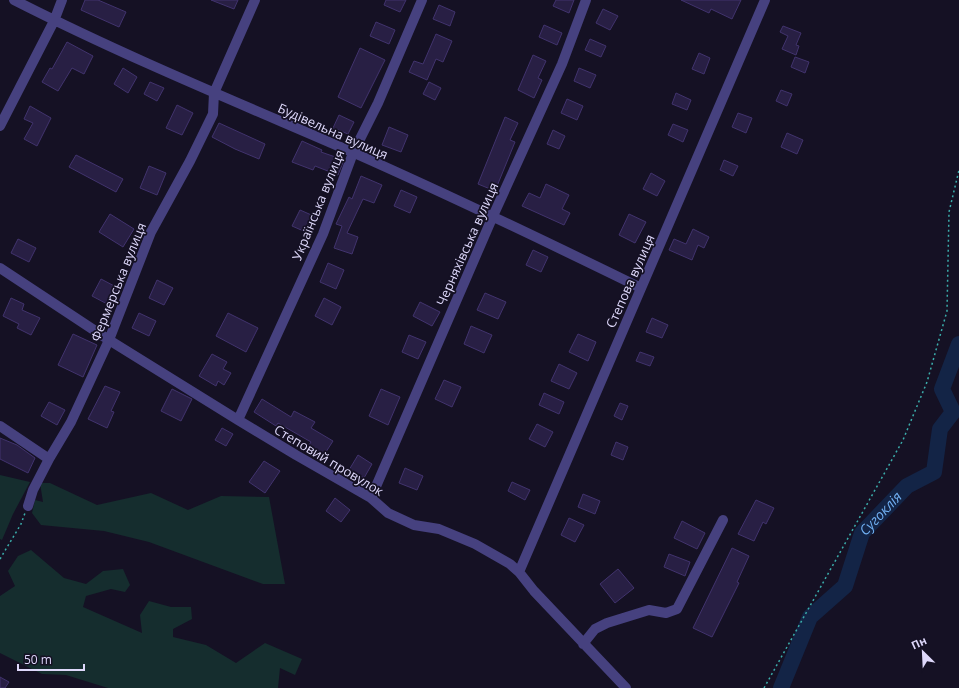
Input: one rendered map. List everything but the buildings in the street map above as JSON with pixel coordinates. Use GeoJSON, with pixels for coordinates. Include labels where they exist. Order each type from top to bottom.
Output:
{"type":"FeatureCollection","features":[{"type":"Feature","properties":{"kind":"street","name":"Будівельна вулиця"},"geometry":{"type":"LineString","coordinates":[[14,0],[54,21],[493,216],[641,288]]}},
{"type":"Feature","properties":{"kind":"street"},"geometry":{"type":"LineString","coordinates":[[0,126],[54,21],[62,0]]}},
{"type":"Feature","properties":{"kind":"street","name":"Фермерська вулиця"},"geometry":{"type":"LineString","coordinates":[[28,506],[33,490],[71,422],[110,340],[151,232],[190,161],[213,114],[214,93],[255,0]]}},
{"type":"Feature","properties":{"kind":"street","name":"Українська вулиця"},"geometry":{"type":"LineString","coordinates":[[238,420],[323,234],[353,153],[378,103],[422,0]]}},
{"type":"Feature","properties":{"kind":"street","name":"Черняхівська вулиця"},"geometry":{"type":"LineString","coordinates":[[371,498],[493,216],[562,64],[586,0]]}},
{"type":"Feature","properties":{"kind":"street","name":"Степова вулиця"},"geometry":{"type":"LineString","coordinates":[[519,572],[765,0]]}},
{"type":"Feature","properties":{"kind":"street","name":"Степовий провулок"},"geometry":{"type":"LineString","coordinates":[[0,268],[110,340],[238,420],[302,459],[371,498],[388,513],[414,524],[439,529],[474,544],[510,564],[626,688]]}},
{"type":"Feature","properties":{"kind":"street"},"geometry":{"type":"LineString","coordinates":[[0,426],[49,460]]}},
{"type":"Feature","properties":{"kind":"street"},"geometry":{"type":"LineString","coordinates":[[584,644],[595,629],[607,623],[649,610],[666,613],[678,609],[723,520]]}},
{"type":"Feature","properties":{"kind":"path"},"geometry":{"type":"LineString","coordinates":[[764,688],[900,446],[927,382],[947,311],[949,212],[959,170]]}},
{"type":"Feature","properties":{"kind":"path"},"geometry":{"type":"LineString","coordinates":[[0,559],[21,524],[28,506]]}},
{"type":"Feature","properties":{"kind":"green space"},"geometry":{"type":"Polygon","coordinates":[[[0,475],[30,482],[13,514],[2,540],[0,539],[0,475]]]}},
{"type":"Feature","properties":{"kind":"green space"},"geometry":{"type":"Polygon","coordinates":[[[40,483],[50,483],[97,505],[151,493],[188,510],[221,496],[269,497],[285,584],[263,584],[149,542],[104,531],[41,525],[32,513],[35,500],[43,502],[40,483]]]}},
{"type":"Feature","properties":{"kind":"green space"},"geometry":{"type":"Polygon","coordinates":[[[31,550],[64,578],[86,584],[103,571],[123,569],[130,585],[125,592],[111,589],[86,596],[83,607],[142,633],[140,615],[149,601],[171,607],[191,607],[192,619],[173,629],[173,637],[206,645],[236,663],[265,643],[302,659],[295,675],[280,668],[278,688],[108,688],[66,675],[42,674],[0,653],[0,596],[15,586],[8,571],[18,556],[31,550]]]}},
{"type":"Feature","properties":{"kind":"waterway","name":"Сугоклія"},"geometry":{"type":"LineString","coordinates":[[781,688],[810,617],[845,586],[862,533],[907,486],[934,472],[940,429],[953,412],[942,389],[959,344]]}}]}
